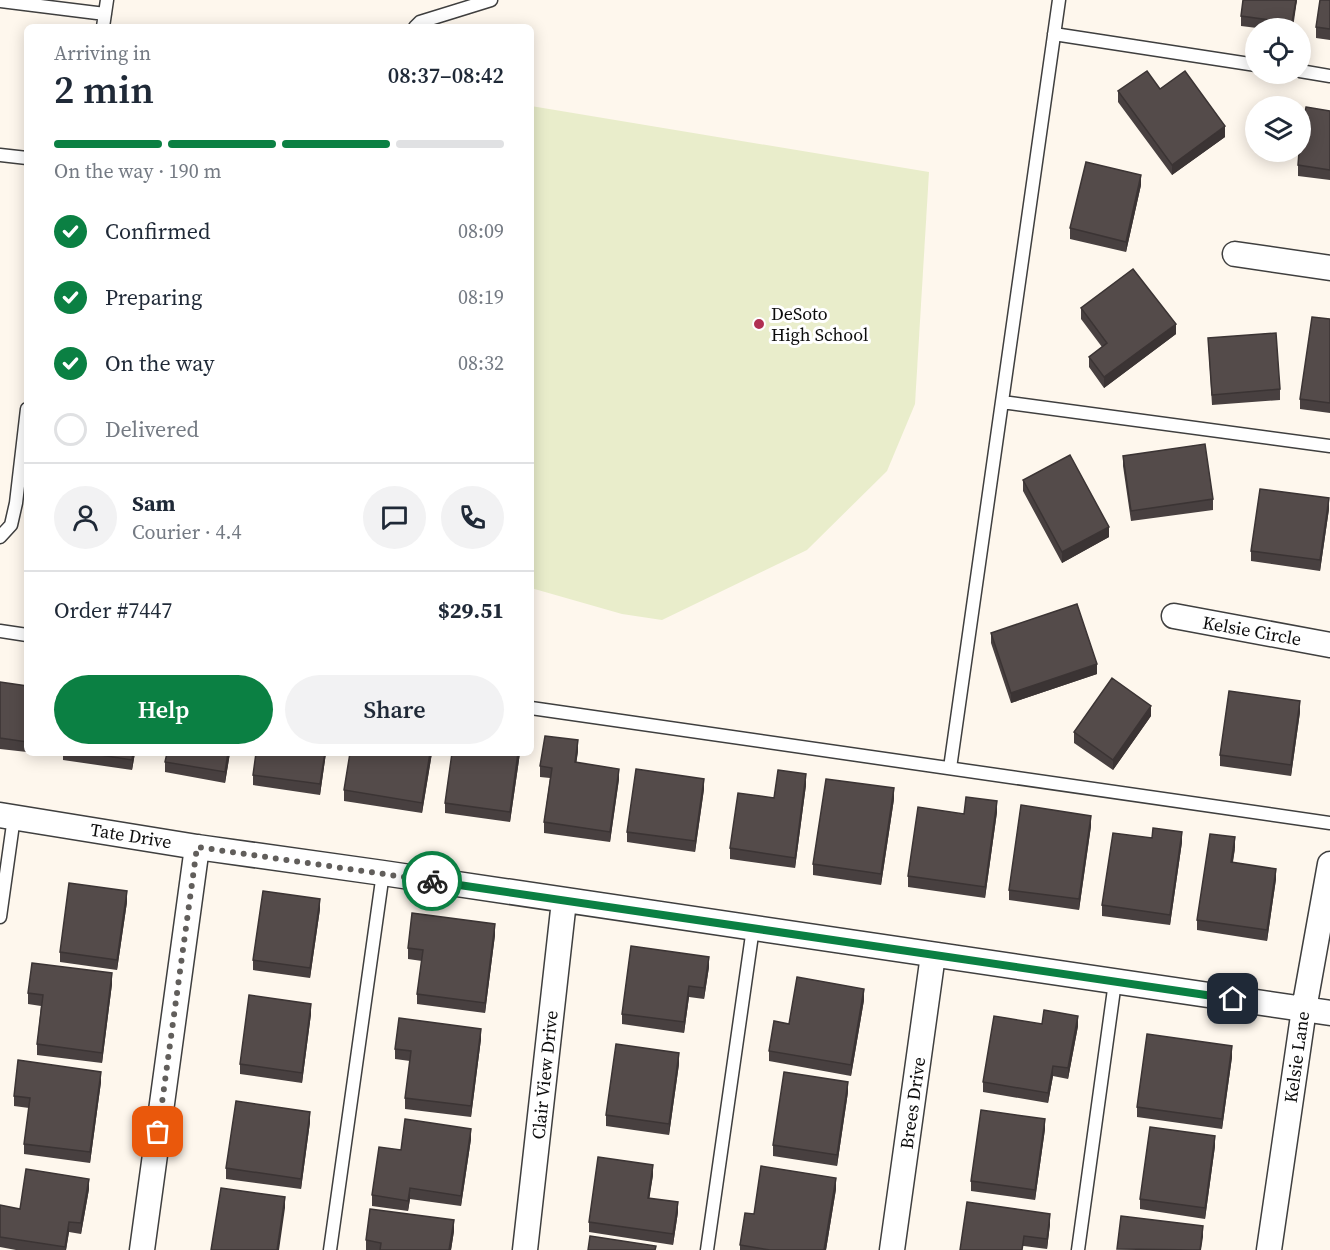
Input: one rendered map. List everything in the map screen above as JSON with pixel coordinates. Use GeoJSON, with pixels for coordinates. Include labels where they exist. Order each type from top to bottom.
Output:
{"type":"FeatureCollection","features":[{"type":"Feature","properties":{"kind":"street"},"geometry":{"type":"LineString","coordinates":[[1235,254],[1330,268]]}},
{"type":"Feature","properties":{"kind":"street","name":"Kelsie Circle"},"geometry":{"type":"LineString","coordinates":[[1174,616],[1330,645]]}},
{"type":"Feature","properties":{"kind":"street","name":"Tate Drive"},"geometry":{"type":"LineString","coordinates":[[7,816],[197,847],[1330,1013]]}},
{"type":"Feature","properties":{"kind":"street"},"geometry":{"type":"LineString","coordinates":[[142,1250],[197,847]]}},
{"type":"Feature","properties":{"kind":"street","name":"Kelsie Lane"},"geometry":{"type":"LineString","coordinates":[[1269,1250],[1304,1009],[1330,864]]}},
{"type":"Feature","properties":{"kind":"street","name":"Clair View Drive"},"geometry":{"type":"LineString","coordinates":[[525,1250],[564,901]]}},
{"type":"Feature","properties":{"kind":"street","name":"Brees Drive"},"geometry":{"type":"LineString","coordinates":[[892,1250],[933,956]]}},
{"type":"Feature","properties":{"kind":"lane"},"geometry":{"type":"LineString","coordinates":[[103,24],[107,0]]}},
{"type":"Feature","properties":{"kind":"lane"},"geometry":{"type":"LineString","coordinates":[[418,24],[491,0]]}},
{"type":"Feature","properties":{"kind":"lane"},"geometry":{"type":"LineString","coordinates":[[950,768],[1059,0]]}},
{"type":"Feature","properties":{"kind":"lane"},"geometry":{"type":"LineString","coordinates":[[0,1],[105,14]]}},
{"type":"Feature","properties":{"kind":"lane"},"geometry":{"type":"LineString","coordinates":[[1054,34],[1245,62]]}},
{"type":"Feature","properties":{"kind":"lane"},"geometry":{"type":"LineString","coordinates":[[1311,73],[1330,76]]}},
{"type":"Feature","properties":{"kind":"lane"},"geometry":{"type":"LineString","coordinates":[[0,155],[24,158]]}},
{"type":"Feature","properties":{"kind":"lane"},"geometry":{"type":"LineString","coordinates":[[1002,402],[1330,446]]}},
{"type":"Feature","properties":{"kind":"lane"},"geometry":{"type":"LineString","coordinates":[[0,537],[11,525],[16,503],[24,435]]}},
{"type":"Feature","properties":{"kind":"lane"},"geometry":{"type":"LineString","coordinates":[[0,631],[24,635]]}},
{"type":"Feature","properties":{"kind":"lane"},"geometry":{"type":"LineString","coordinates":[[534,708],[1330,823]]}},
{"type":"Feature","properties":{"kind":"lane"},"geometry":{"type":"LineString","coordinates":[[0,917],[7,816]]}},
{"type":"Feature","properties":{"kind":"lane"},"geometry":{"type":"LineString","coordinates":[[330,1250],[383,873]]}},
{"type":"Feature","properties":{"kind":"lane"},"geometry":{"type":"LineString","coordinates":[[707,1250],[753,928]]}},
{"type":"Feature","properties":{"kind":"lane"},"geometry":{"type":"LineString","coordinates":[[1078,1250],[1115,982]]}},
{"type":"Feature","properties":{"kind":"green space"},"geometry":{"type":"Polygon","coordinates":[[[534,106],[929,172],[915,404],[887,471],[807,550],[662,620],[622,614],[534,589],[534,106]]]}},
{"type":"Feature","properties":{"kind":"building"},"geometry":{"type":"Polygon","coordinates":[[[1243,0],[1296,0],[1293,18],[1241,16],[1243,0]]]}},
{"type":"Feature","properties":{"kind":"building"},"geometry":{"type":"Polygon","coordinates":[[[1320,0],[1330,0],[1330,29],[1316,27],[1320,0]]]}},
{"type":"Feature","properties":{"kind":"building"},"geometry":{"type":"Polygon","coordinates":[[[1147,71],[1160,89],[1185,71],[1225,126],[1172,165],[1118,91],[1147,71]]]}},
{"type":"Feature","properties":{"kind":"building"},"geometry":{"type":"Polygon","coordinates":[[[1311,108],[1330,111],[1330,170],[1298,165],[1298,162],[1311,162],[1311,108]]]}},
{"type":"Feature","properties":{"kind":"building"},"geometry":{"type":"Polygon","coordinates":[[[1086,162],[1141,175],[1126,242],[1070,228],[1086,162]]]}},
{"type":"Feature","properties":{"kind":"building"},"geometry":{"type":"Polygon","coordinates":[[[1133,269],[1176,324],[1104,377],[1089,357],[1107,343],[1081,308],[1133,269]]]}},
{"type":"Feature","properties":{"kind":"building"},"geometry":{"type":"Polygon","coordinates":[[[1312,317],[1330,319],[1330,403],[1300,399],[1312,317]]]}},
{"type":"Feature","properties":{"kind":"building"},"geometry":{"type":"Polygon","coordinates":[[[1276,333],[1280,389],[1212,395],[1208,338],[1276,333]]]}},
{"type":"Feature","properties":{"kind":"building"},"geometry":{"type":"Polygon","coordinates":[[[1205,444],[1213,499],[1131,511],[1123,456],[1205,444]]]}},
{"type":"Feature","properties":{"kind":"building"},"geometry":{"type":"Polygon","coordinates":[[[1070,455],[1109,527],[1062,552],[1023,480],[1070,455]]]}},
{"type":"Feature","properties":{"kind":"building"},"geometry":{"type":"Polygon","coordinates":[[[1260,489],[1329,498],[1320,560],[1251,551],[1260,489]]]}},
{"type":"Feature","properties":{"kind":"building"},"geometry":{"type":"Polygon","coordinates":[[[1077,604],[1097,664],[1011,693],[991,633],[1077,604]]]}},
{"type":"Feature","properties":{"kind":"building"},"geometry":{"type":"Polygon","coordinates":[[[1112,678],[1151,706],[1113,760],[1074,732],[1112,678]]]}},
{"type":"Feature","properties":{"kind":"building"},"geometry":{"type":"Polygon","coordinates":[[[0,682],[24,686],[24,742],[0,738],[0,682]]]}},
{"type":"Feature","properties":{"kind":"building"},"geometry":{"type":"Polygon","coordinates":[[[1229,691],[1300,701],[1291,765],[1220,755],[1229,691]]]}},
{"type":"Feature","properties":{"kind":"building"},"geometry":{"type":"Polygon","coordinates":[[[545,736],[578,740],[575,762],[619,769],[610,832],[544,822],[552,768],[540,766],[545,736]]]}},
{"type":"Feature","properties":{"kind":"building"},"geometry":{"type":"Polygon","coordinates":[[[106,756],[133,756],[132,760],[106,756]]]}},
{"type":"Feature","properties":{"kind":"building"},"geometry":{"type":"Polygon","coordinates":[[[166,756],[228,756],[225,772],[165,762],[166,756]]]}},
{"type":"Feature","properties":{"kind":"building"},"geometry":{"type":"Polygon","coordinates":[[[256,756],[325,756],[320,784],[253,775],[256,756]]]}},
{"type":"Feature","properties":{"kind":"building"},"geometry":{"type":"Polygon","coordinates":[[[350,756],[430,756],[422,803],[344,790],[350,756]]]}},
{"type":"Feature","properties":{"kind":"building"},"geometry":{"type":"Polygon","coordinates":[[[452,756],[518,756],[510,812],[445,803],[452,756]]]}},
{"type":"Feature","properties":{"kind":"building"},"geometry":{"type":"Polygon","coordinates":[[[636,769],[704,779],[695,841],[627,832],[636,769]]]}},
{"type":"Feature","properties":{"kind":"building"},"geometry":{"type":"Polygon","coordinates":[[[778,770],[806,774],[795,858],[730,848],[738,793],[774,798],[778,770]]]}},
{"type":"Feature","properties":{"kind":"building"},"geometry":{"type":"Polygon","coordinates":[[[826,779],[894,788],[881,874],[813,864],[826,779]]]}},
{"type":"Feature","properties":{"kind":"building"},"geometry":{"type":"Polygon","coordinates":[[[966,797],[997,801],[985,887],[908,876],[918,807],[964,814],[966,797]]]}},
{"type":"Feature","properties":{"kind":"building"},"geometry":{"type":"Polygon","coordinates":[[[1021,805],[1091,816],[1079,899],[1009,890],[1021,805]]]}},
{"type":"Feature","properties":{"kind":"building"},"geometry":{"type":"Polygon","coordinates":[[[1153,828],[1182,832],[1170,915],[1102,905],[1113,833],[1152,838],[1153,828]]]}},
{"type":"Feature","properties":{"kind":"building"},"geometry":{"type":"Polygon","coordinates":[[[1210,834],[1235,837],[1231,862],[1276,869],[1267,930],[1197,920],[1210,834]]]}},
{"type":"Feature","properties":{"kind":"building"},"geometry":{"type":"Polygon","coordinates":[[[69,883],[127,891],[117,960],[60,952],[69,883]]]}},
{"type":"Feature","properties":{"kind":"building"},"geometry":{"type":"Polygon","coordinates":[[[263,891],[320,899],[310,968],[253,960],[263,891]]]}},
{"type":"Feature","properties":{"kind":"building"},"geometry":{"type":"Polygon","coordinates":[[[412,913],[495,924],[485,1003],[417,994],[423,950],[408,948],[412,913]]]}},
{"type":"Feature","properties":{"kind":"building"},"geometry":{"type":"Polygon","coordinates":[[[631,946],[709,957],[704,988],[689,986],[684,1022],[622,1014],[631,946]]]}},
{"type":"Feature","properties":{"kind":"building"},"geometry":{"type":"Polygon","coordinates":[[[32,963],[112,973],[102,1053],[37,1044],[43,995],[28,993],[32,963]]]}},
{"type":"Feature","properties":{"kind":"building"},"geometry":{"type":"Polygon","coordinates":[[[797,977],[864,989],[851,1065],[769,1051],[774,1021],[789,1024],[797,977]]]}},
{"type":"Feature","properties":{"kind":"building"},"geometry":{"type":"Polygon","coordinates":[[[249,995],[311,1004],[302,1073],[240,1064],[249,995]]]}},
{"type":"Feature","properties":{"kind":"building"},"geometry":{"type":"Polygon","coordinates":[[[1044,1010],[1078,1016],[1068,1068],[1053,1066],[1048,1093],[983,1082],[994,1016],[1042,1024],[1044,1010]]]}},
{"type":"Feature","properties":{"kind":"building"},"geometry":{"type":"Polygon","coordinates":[[[399,1018],[481,1029],[471,1106],[405,1098],[411,1051],[395,1049],[399,1018]]]}},
{"type":"Feature","properties":{"kind":"building"},"geometry":{"type":"Polygon","coordinates":[[[1147,1034],[1232,1046],[1222,1119],[1137,1107],[1147,1034]]]}},
{"type":"Feature","properties":{"kind":"building"},"geometry":{"type":"Polygon","coordinates":[[[616,1044],[679,1053],[669,1124],[606,1115],[616,1044]]]}},
{"type":"Feature","properties":{"kind":"building"},"geometry":{"type":"Polygon","coordinates":[[[18,1060],[101,1072],[90,1152],[24,1144],[30,1098],[14,1096],[18,1060]]]}},
{"type":"Feature","properties":{"kind":"building"},"geometry":{"type":"Polygon","coordinates":[[[784,1072],[848,1082],[837,1155],[773,1145],[784,1072]]]}},
{"type":"Feature","properties":{"kind":"building"},"geometry":{"type":"Polygon","coordinates":[[[236,1101],[310,1112],[301,1179],[226,1168],[236,1101]]]}},
{"type":"Feature","properties":{"kind":"building"},"geometry":{"type":"Polygon","coordinates":[[[981,1110],[1045,1119],[1035,1190],[971,1181],[981,1110]]]}},
{"type":"Feature","properties":{"kind":"building"},"geometry":{"type":"Polygon","coordinates":[[[405,1119],[471,1129],[461,1196],[410,1188],[408,1201],[372,1195],[379,1147],[401,1150],[405,1119]]]}},
{"type":"Feature","properties":{"kind":"building"},"geometry":{"type":"Polygon","coordinates":[[[1150,1127],[1215,1136],[1205,1208],[1140,1199],[1150,1127]]]}},
{"type":"Feature","properties":{"kind":"building"},"geometry":{"type":"Polygon","coordinates":[[[598,1157],[653,1165],[648,1198],[678,1202],[673,1234],[589,1222],[598,1157]]]}},
{"type":"Feature","properties":{"kind":"building"},"geometry":{"type":"Polygon","coordinates":[[[761,1166],[836,1178],[824,1250],[770,1250],[740,1245],[745,1213],[754,1214],[761,1166]]]}},
{"type":"Feature","properties":{"kind":"building"},"geometry":{"type":"Polygon","coordinates":[[[26,1169],[89,1179],[81,1223],[69,1222],[65,1247],[0,1237],[0,1205],[20,1209],[26,1169]]]}},
{"type":"Feature","properties":{"kind":"building"},"geometry":{"type":"Polygon","coordinates":[[[221,1188],[285,1197],[277,1250],[211,1250],[221,1188]]]}},
{"type":"Feature","properties":{"kind":"building"},"geometry":{"type":"Polygon","coordinates":[[[967,1202],[1050,1214],[1047,1239],[1024,1236],[1022,1250],[960,1250],[967,1202]]]}},
{"type":"Feature","properties":{"kind":"building"},"geometry":{"type":"Polygon","coordinates":[[[370,1209],[454,1220],[449,1250],[380,1250],[381,1243],[366,1240],[370,1209]]]}},
{"type":"Feature","properties":{"kind":"building"},"geometry":{"type":"Polygon","coordinates":[[[1121,1216],[1203,1226],[1200,1250],[1117,1249],[1121,1216]]]}},
{"type":"Feature","properties":{"kind":"building"},"geometry":{"type":"Polygon","coordinates":[[[590,1236],[656,1246],[655,1250],[588,1250],[590,1236]]]}},
{"type":"Feature","properties":{"kind":"way so far"},"geometry":{"type":"LineString","coordinates":[[158,1132],[197,847],[432,881]]}},
{"type":"Feature","properties":{"kind":"place","name":"DeSoto High School"},"geometry":{"type":"Point","coordinates":[759,324]}},
{"type":"Feature","properties":{"kind":"route"},"geometry":{"type":"LineString","coordinates":[[432,881],[1233,999]]}}]}
